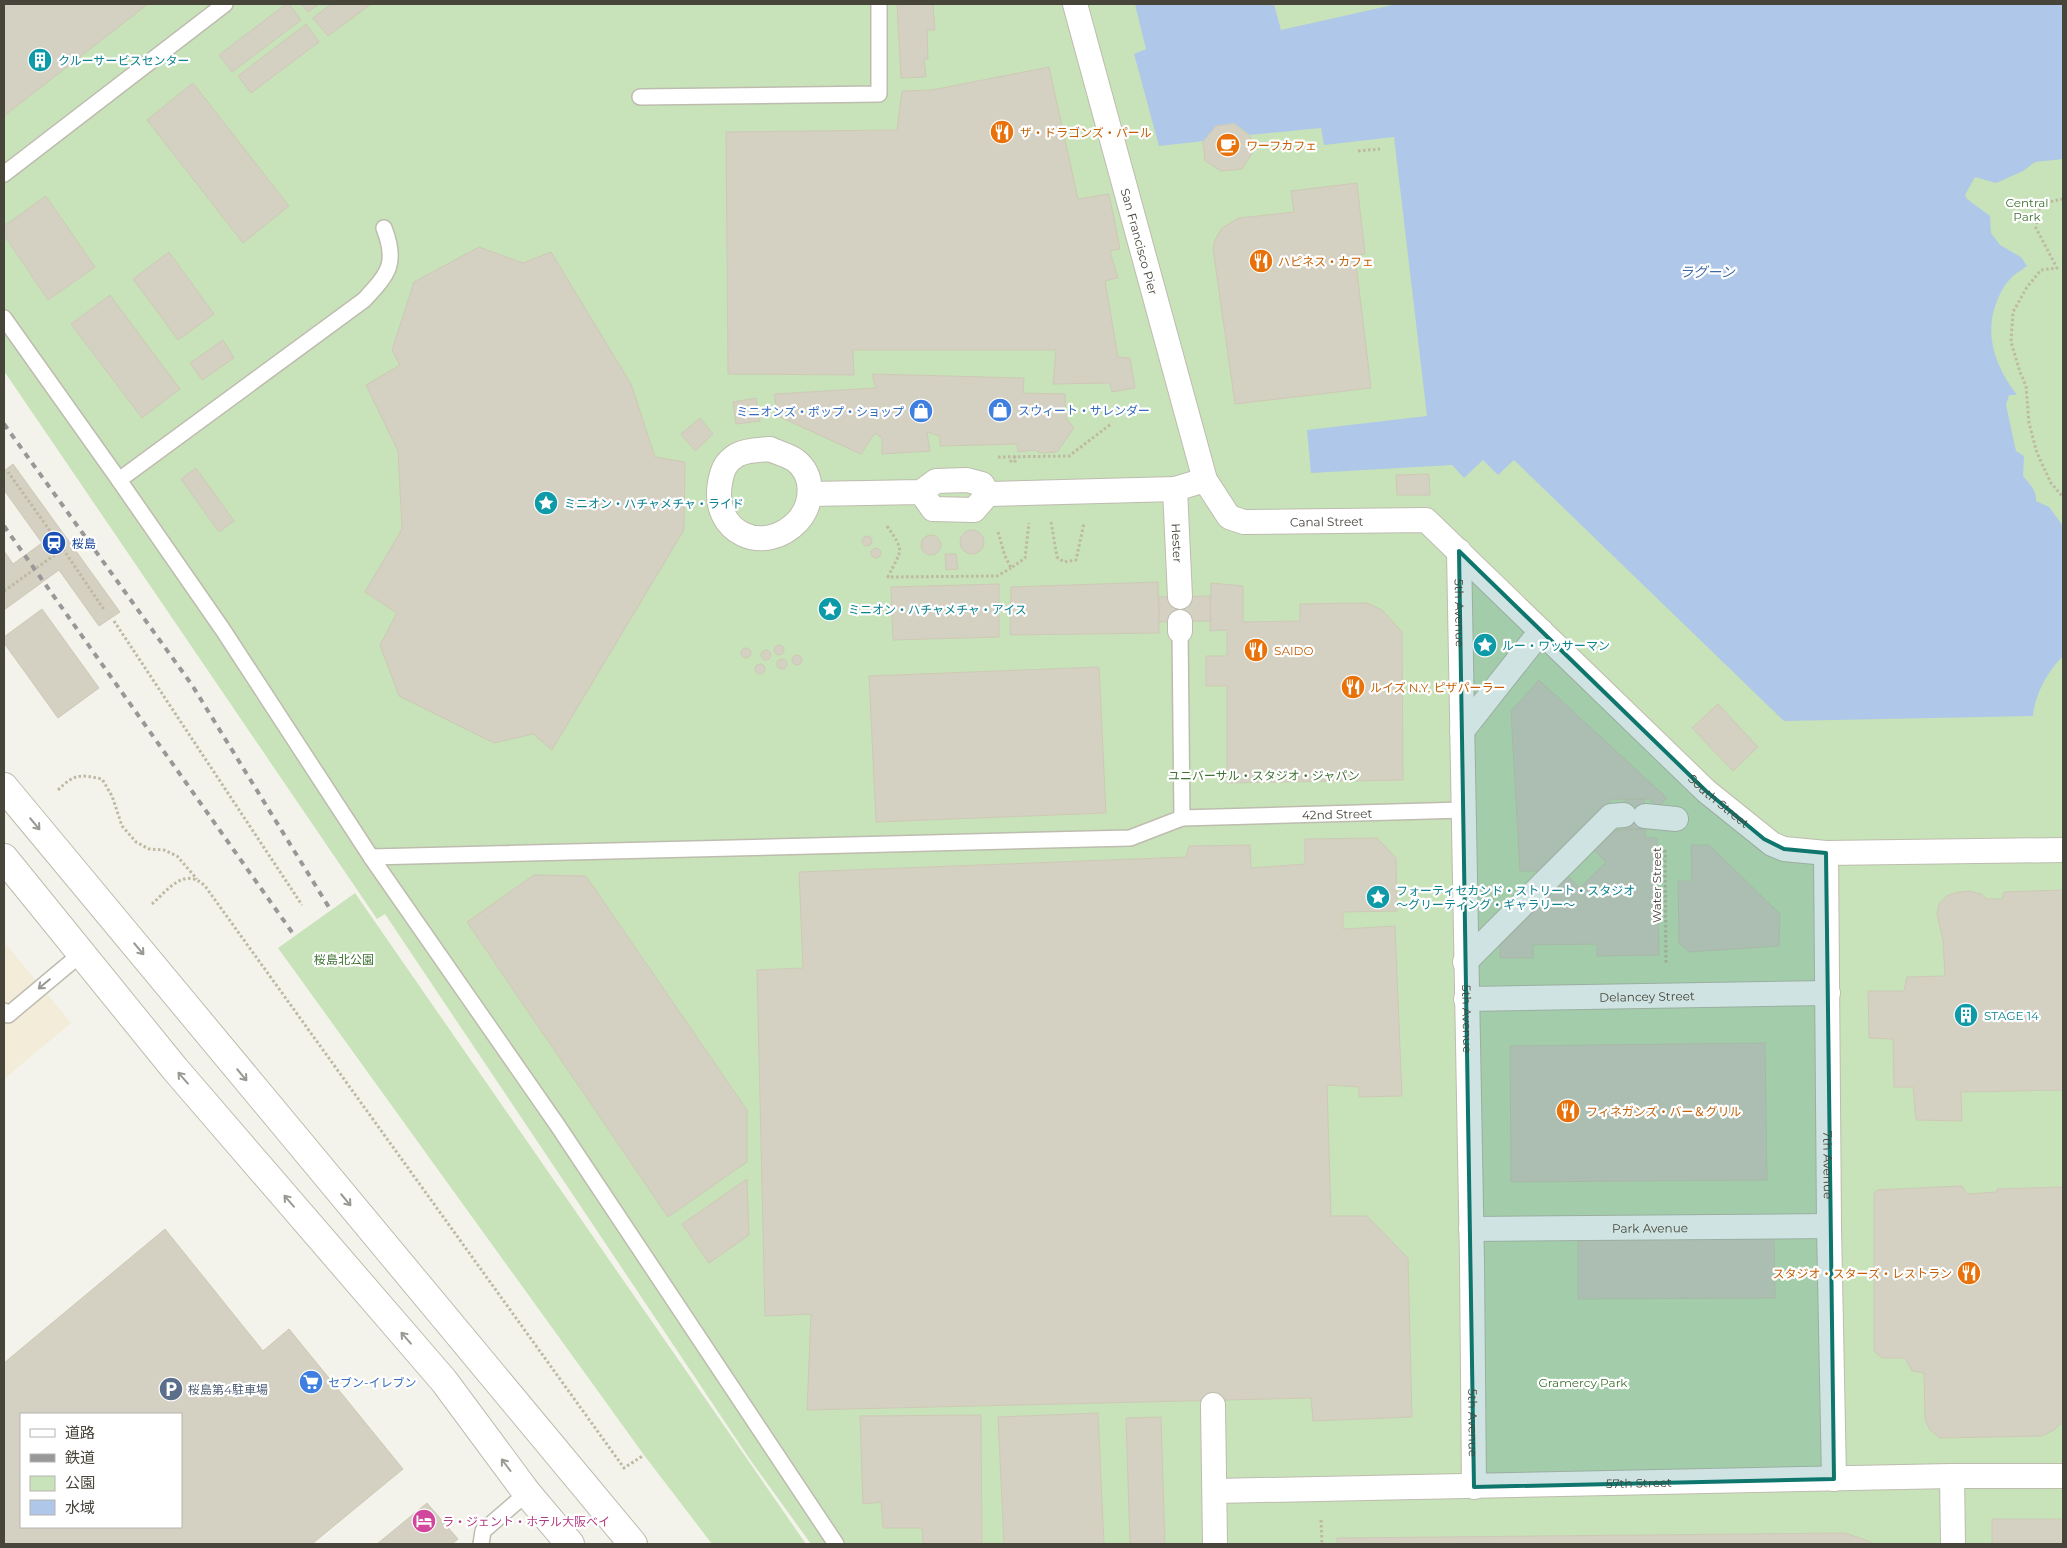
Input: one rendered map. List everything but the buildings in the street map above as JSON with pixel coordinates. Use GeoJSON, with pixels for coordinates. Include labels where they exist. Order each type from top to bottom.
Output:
{"type":"FeatureCollection","features":[{"type":"Feature","properties":{"kind":"street","name":"San Francisco Pier"},"geometry":{"type":"LineString","coordinates":[[1075,4],[1204,480]]}},
{"type":"Feature","properties":{"kind":"street"},"geometry":{"type":"LineString","coordinates":[[810,494],[921,492],[936,481],[966,480],[982,484],[981,502],[1042,493],[1175,489],[1204,480]]}},
{"type":"Feature","properties":{"kind":"street","name":"Canal Street"},"geometry":{"type":"LineString","coordinates":[[1204,480],[1229,517],[1244,522],[1426,520],[1459,551]]}},
{"type":"Feature","properties":{"kind":"street","name":"Hester"},"geometry":{"type":"LineString","coordinates":[[1175,489],[1180,597]]}},
{"type":"Feature","properties":{"kind":"street","name":"South Street"},"geometry":{"type":"LineString","coordinates":[[1459,551],[1706,791],[1764,839],[1784,849],[1826,852],[2063,850]]}},
{"type":"Feature","properties":{"kind":"street","name":"5th Avenue"},"geometry":{"type":"LineString","coordinates":[[1459,551],[1474,1487]]}},
{"type":"Feature","properties":{"kind":"street"},"geometry":{"type":"LineString","coordinates":[[1462,731],[1541,631]]}},
{"type":"Feature","properties":{"kind":"street"},"geometry":{"type":"LineString","coordinates":[[4,787],[633,1544]]}},
{"type":"Feature","properties":{"kind":"street"},"geometry":{"type":"LineString","coordinates":[[1465,962],[1612,816],[1676,819]]}},
{"type":"Feature","properties":{"kind":"street","name":"7th Avenue"},"geometry":{"type":"LineString","coordinates":[[1826,852],[1829,1226],[1834,1479]]}},
{"type":"Feature","properties":{"kind":"street"},"geometry":{"type":"LineString","coordinates":[[4,858],[174,1068],[444,1381],[527,1493],[570,1544]]}},
{"type":"Feature","properties":{"kind":"street","name":"Delancey Street"},"geometry":{"type":"LineString","coordinates":[[1466,1000],[1828,993]]}},
{"type":"Feature","properties":{"kind":"street","name":"Park Avenue"},"geometry":{"type":"LineString","coordinates":[[1471,1229],[1829,1226]]}},
{"type":"Feature","properties":{"kind":"street"},"geometry":{"type":"LineString","coordinates":[[1213,1405],[1215,1544]]}},
{"type":"Feature","properties":{"kind":"street"},"geometry":{"type":"LineString","coordinates":[[1952,1476],[1953,1544]]}},
{"type":"Feature","properties":{"kind":"street","name":"57th Street"},"geometry":{"type":"LineString","coordinates":[[1214,1491],[1952,1476],[2063,1476]]}},
{"type":"Feature","properties":{"kind":"lane"},"geometry":{"type":"LineString","coordinates":[[4,174],[226,4]]}},
{"type":"Feature","properties":{"kind":"lane"},"geometry":{"type":"LineString","coordinates":[[640,97],[879,94],[879,4]]}},
{"type":"Feature","properties":{"kind":"lane"},"geometry":{"type":"LineString","coordinates":[[119,480],[364,300],[382,280],[389,268],[391,246],[384,228]]}},
{"type":"Feature","properties":{"kind":"lane"},"geometry":{"type":"LineString","coordinates":[[4,318],[223,630],[371,857],[558,1126],[836,1544]]}},
{"type":"Feature","properties":{"kind":"lane"},"geometry":{"type":"LineString","coordinates":[[1180,626],[1182,818]]}},
{"type":"Feature","properties":{"kind":"lane","name":"42nd Street"},"geometry":{"type":"LineString","coordinates":[[371,857],[1130,838],[1182,818],[1463,810]]}},
{"type":"Feature","properties":{"kind":"lane"},"geometry":{"type":"LineString","coordinates":[[4,1010],[8,1015],[82,953]]}},
{"type":"Feature","properties":{"kind":"lane"},"geometry":{"type":"LineString","coordinates":[[481,1544],[483,1531],[527,1493]]}},
{"type":"Feature","properties":{"kind":"path"},"geometry":{"type":"LineString","coordinates":[[1358,151],[1380,148]]}},
{"type":"Feature","properties":{"kind":"path"},"geometry":{"type":"LineString","coordinates":[[2057,268],[2036,228],[2037,212],[2050,202],[2063,199]]}},
{"type":"Feature","properties":{"kind":"path"},"geometry":{"type":"LineString","coordinates":[[2063,269],[2041,270],[2028,287],[2013,312],[2011,342],[2026,386],[2029,423],[2037,453],[2051,483],[2063,497]]}},
{"type":"Feature","properties":{"kind":"path"},"geometry":{"type":"LineString","coordinates":[[8,472],[104,611]]}},
{"type":"Feature","properties":{"kind":"path"},"geometry":{"type":"LineString","coordinates":[[888,526],[900,545],[901,551],[888,578],[997,576],[1025,558],[1030,506],[1042,493],[1048,508],[1057,557],[1064,562],[1076,560],[1082,526],[1094,509],[1107,502],[1115,492]]}},
{"type":"Feature","properties":{"kind":"path"},"geometry":{"type":"LineString","coordinates":[[981,502],[996,525],[1005,556],[1011,568]]}},
{"type":"Feature","properties":{"kind":"path"},"geometry":{"type":"LineString","coordinates":[[4,591],[63,549]]}},
{"type":"Feature","properties":{"kind":"path"},"geometry":{"type":"LineString","coordinates":[[114,621],[302,905]]}},
{"type":"Feature","properties":{"kind":"path"},"geometry":{"type":"LineString","coordinates":[[58,790],[70,778],[86,775],[102,780],[112,796],[122,826],[136,842],[149,849],[164,850],[177,856],[198,880],[252,951],[624,1468],[644,1454]]}},
{"type":"Feature","properties":{"kind":"path","name":"Water Street"},"geometry":{"type":"LineString","coordinates":[[1666,996],[1664,835],[1676,819]]}},
{"type":"Feature","properties":{"kind":"path"},"geometry":{"type":"LineString","coordinates":[[152,904],[180,880],[190,878],[198,880]]}},
{"type":"Feature","properties":{"kind":"highlighted area"},"geometry":{"type":"Polygon","coordinates":[[[1459,551],[1706,791],[1764,839],[1784,849],[1826,853],[1834,1479],[1474,1487],[1459,551]]]}},
{"type":"Feature","properties":{"kind":"shaded area"},"geometry":{"type":"Polygon","coordinates":[[[4,942],[71,1023],[4,1079],[4,942]]]}},
{"type":"Feature","properties":{"kind":"green space","name":"ユニバーサル・スタジオ・ジャパン"},"geometry":{"type":"Polygon","coordinates":[[[4,4],[2063,4],[2063,1544],[811,1544],[751,1461],[385,914],[377,919],[4,371],[4,4]]]}},
{"type":"Feature","properties":{"kind":"green space","name":"桜島北公園"},"geometry":{"type":"Polygon","coordinates":[[[355,893],[806,1544],[712,1544],[644,1455],[278,948],[355,893]]]}},
{"type":"Feature","properties":{"kind":"water","name":"ラグーン"},"geometry":{"type":"Polygon","coordinates":[[[1135,4],[1274,4],[1281,30],[1397,4],[2063,4],[2063,159],[2035,162],[2023,171],[1996,183],[1975,177],[1965,195],[1967,199],[1990,216],[1991,233],[2000,245],[2021,257],[2027,266],[2011,278],[1997,301],[1991,326],[1992,339],[1994,351],[2003,374],[2017,395],[2009,395],[2006,405],[2016,451],[2024,456],[2023,476],[2034,491],[2036,501],[2049,507],[2063,526],[2063,656],[2043,683],[2036,699],[2033,716],[1784,721],[1514,460],[1498,475],[1483,460],[1464,478],[1452,465],[1311,473],[1307,430],[1427,416],[1394,137],[1324,145],[1321,128],[1250,135],[1234,123],[1216,126],[1203,141],[1159,146],[1134,54],[1146,49],[1135,4]]]}},
{"type":"Feature","properties":{"kind":"railway"},"geometry":{"type":"LineString","coordinates":[[4,424],[192,685],[330,909]]}},
{"type":"Feature","properties":{"kind":"railway"},"geometry":{"type":"LineString","coordinates":[[4,526],[294,935]]}},
{"type":"Feature","properties":{"kind":"place","name":"クルーサービスセンター"},"geometry":{"type":"Point","coordinates":[40,60]}},
{"type":"Feature","properties":{"kind":"place","name":"ザ・ドラゴンズ・パール"},"geometry":{"type":"Point","coordinates":[1002,132]}},
{"type":"Feature","properties":{"kind":"place","name":"ワーフカフェ"},"geometry":{"type":"Point","coordinates":[1228,145]}},
{"type":"Feature","properties":{"kind":"place","name":"ハピネス・カフェ"},"geometry":{"type":"Point","coordinates":[1261,261]}},
{"type":"Feature","properties":{"kind":"place","name":"スウィート・サレンダー"},"geometry":{"type":"Point","coordinates":[1000,410]}},
{"type":"Feature","properties":{"kind":"place","name":"ミニオンズ・ポップ・ショップ"},"geometry":{"type":"Point","coordinates":[921,411]}},
{"type":"Feature","properties":{"kind":"place","name":"ミニオン・ハチャメチャ・ライド"},"geometry":{"type":"Point","coordinates":[546,503]}},
{"type":"Feature","properties":{"kind":"place","name":"桜島"},"geometry":{"type":"Point","coordinates":[54,543]}},
{"type":"Feature","properties":{"kind":"place","name":"ミニオン・ハチャメチャ・アイス"},"geometry":{"type":"Point","coordinates":[830,609]}},
{"type":"Feature","properties":{"kind":"place","name":"ルー・ワッサーマン"},"geometry":{"type":"Point","coordinates":[1485,645]}},
{"type":"Feature","properties":{"kind":"place","name":"SAIDO"},"geometry":{"type":"Point","coordinates":[1256,650]}},
{"type":"Feature","properties":{"kind":"place","name":"ルイズ N.Y, ピザパーラー"},"geometry":{"type":"Point","coordinates":[1353,687]}},
{"type":"Feature","properties":{"kind":"place","name":"フォーティセカンド・ストリート・スタジオ ～グリーティング・ギャラリー～"},"geometry":{"type":"Point","coordinates":[1378,897]}},
{"type":"Feature","properties":{"kind":"place","name":"STAGE 14"},"geometry":{"type":"Point","coordinates":[1966,1015]}},
{"type":"Feature","properties":{"kind":"place","name":"フィネガンズ・バー＆グリル"},"geometry":{"type":"Point","coordinates":[1568,1111]}},
{"type":"Feature","properties":{"kind":"place","name":"スタジオ・スターズ・レストラン"},"geometry":{"type":"Point","coordinates":[1969,1273]}},
{"type":"Feature","properties":{"kind":"place","name":"セブン-イレブン"},"geometry":{"type":"Point","coordinates":[311,1382]}},
{"type":"Feature","properties":{"kind":"place","name":"桜島第4駐車場"},"geometry":{"type":"Point","coordinates":[171,1389]}},
{"type":"Feature","properties":{"kind":"place","name":"ラ・ジェント・ホテル大阪ベイ"},"geometry":{"type":"Point","coordinates":[424,1521]}},
{"type":"Feature","properties":{"kind":"park label","name":"Central Park"},"geometry":{"type":"Point","coordinates":[2027,209]}},
{"type":"Feature","properties":{"kind":"park label","name":"Gramercy Park"},"geometry":{"type":"Point","coordinates":[1583,1382]}}]}
